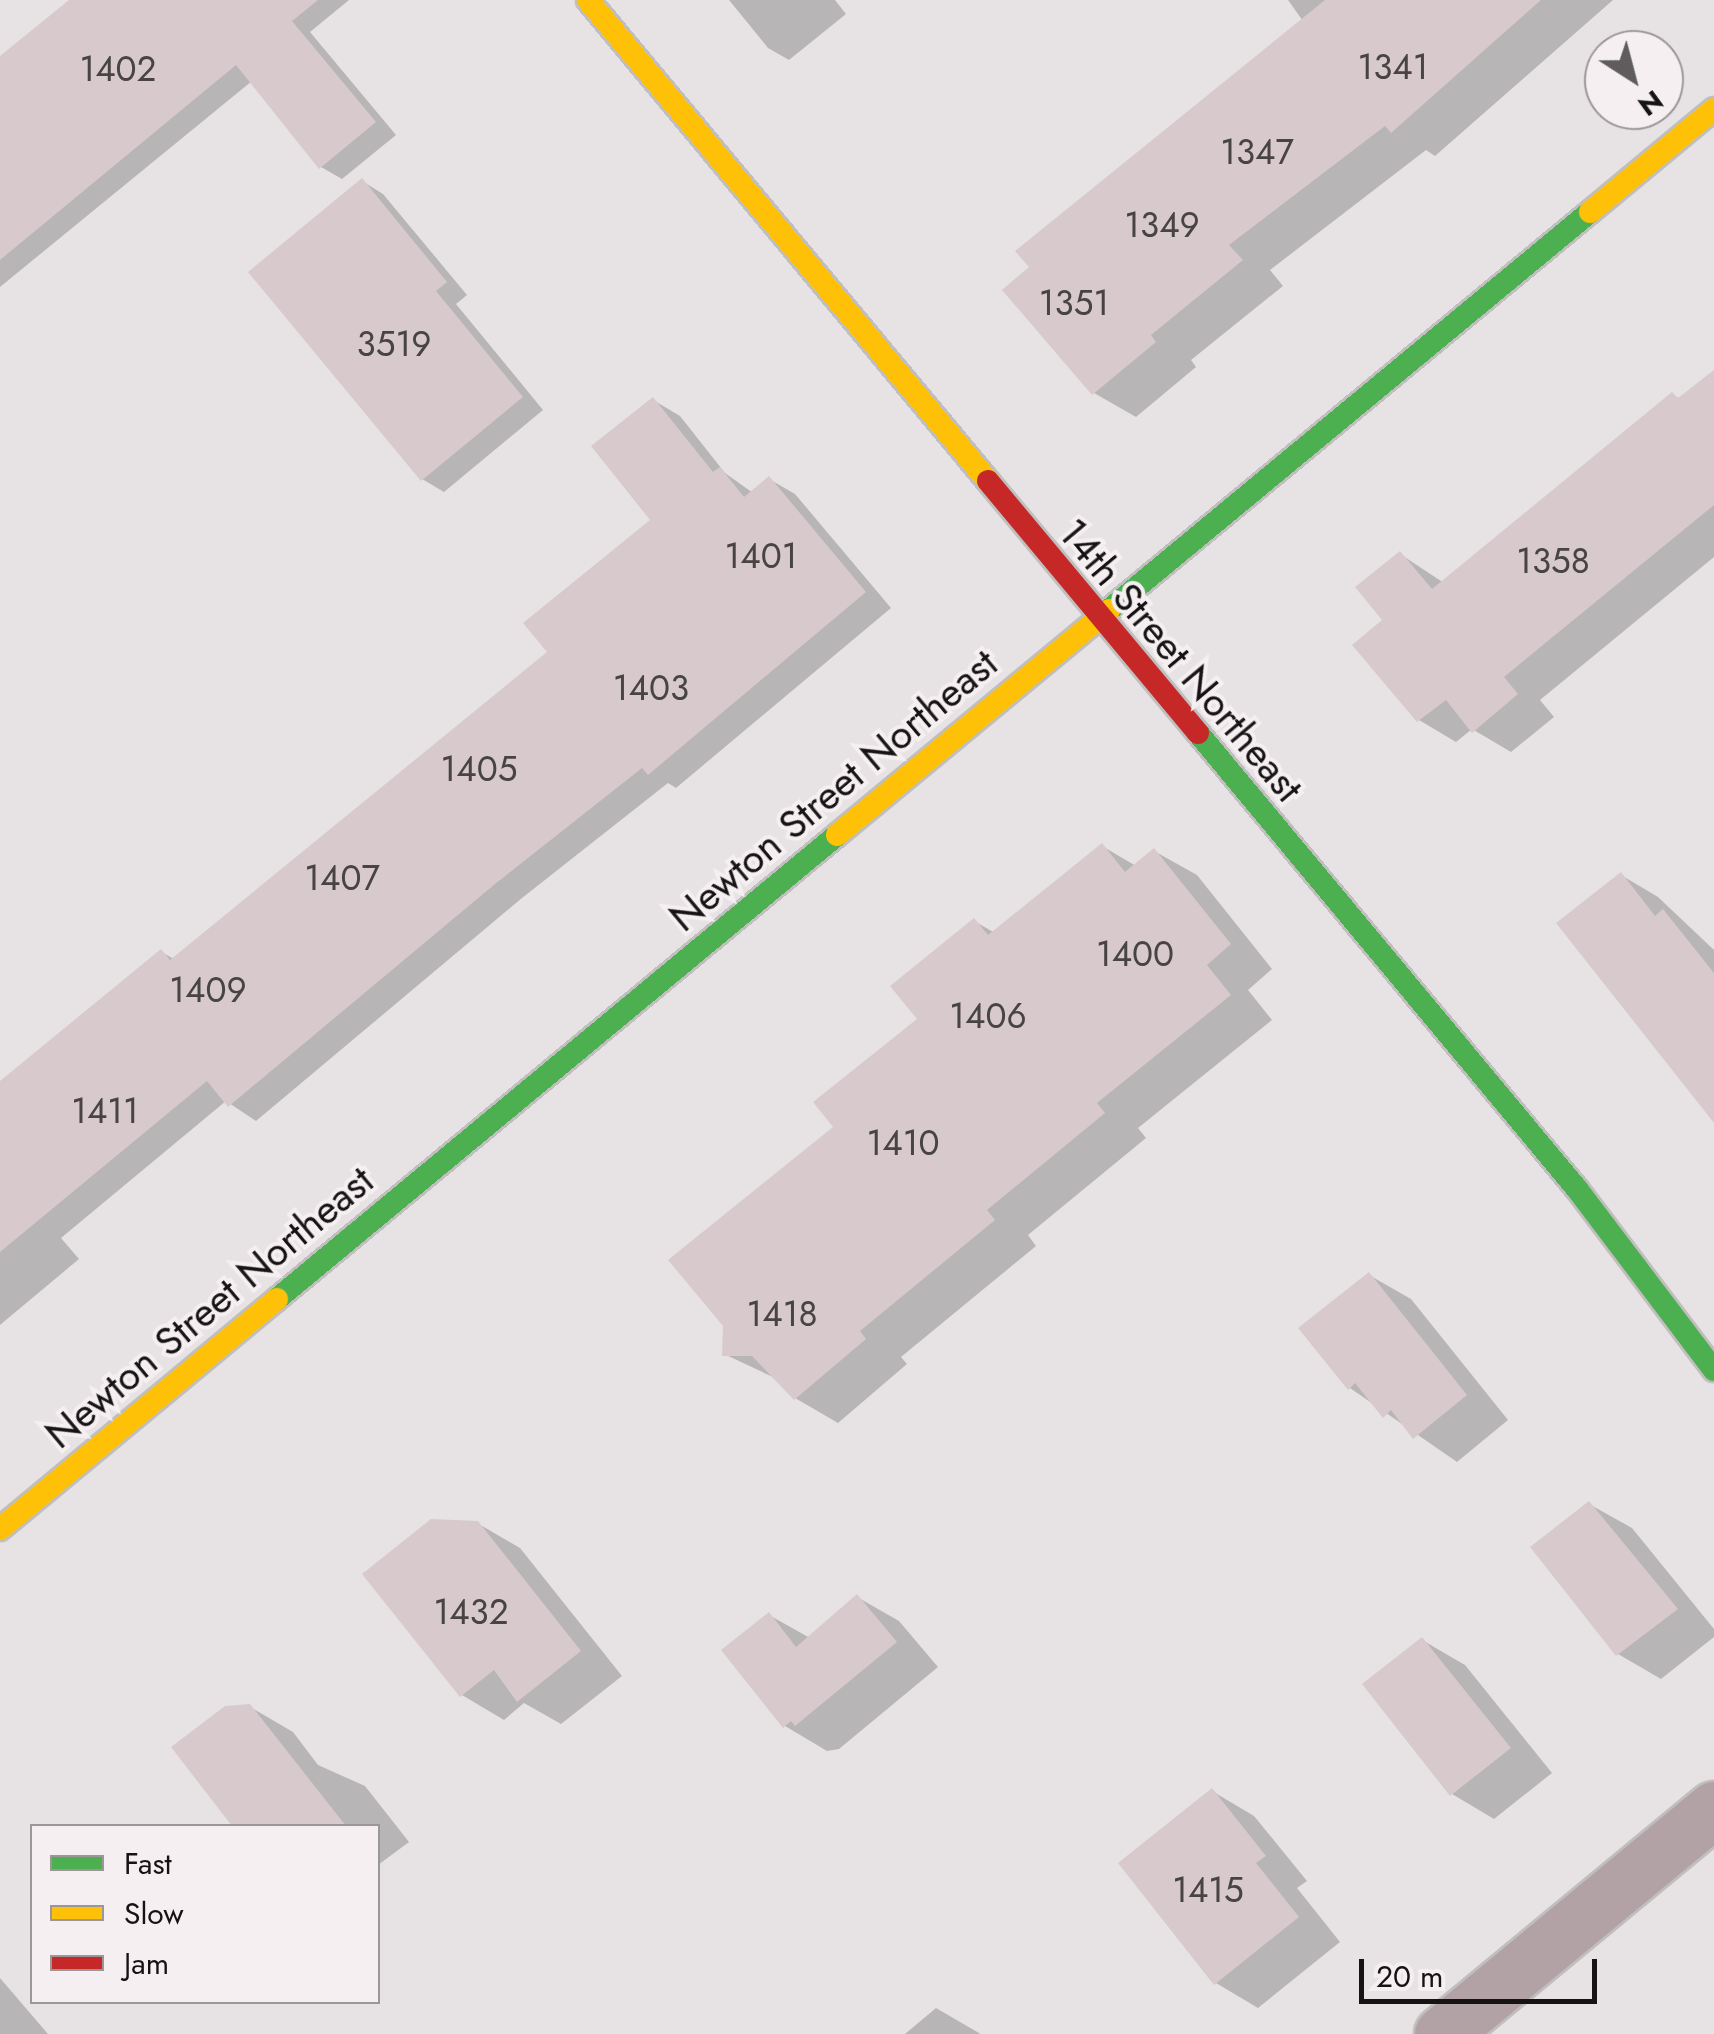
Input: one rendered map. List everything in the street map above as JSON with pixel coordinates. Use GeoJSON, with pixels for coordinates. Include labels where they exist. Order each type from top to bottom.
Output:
{"type":"FeatureCollection","features":[{"type":"Feature","properties":{"kind":"street","name":"14th Street Northeast"},"geometry":{"type":"LineString","coordinates":[[588,0],[1577,1189],[1714,1370]]}},
{"type":"Feature","properties":{"kind":"street","name":"Newton Street Northeast"},"geometry":{"type":"LineString","coordinates":[[0,1528],[1714,109]]}},
{"type":"Feature","properties":{"kind":"street"},"geometry":{"type":"LineString","coordinates":[[1442,2034],[1714,1808]]}},
{"type":"Feature","properties":{"kind":"building"},"geometry":{"type":"Polygon","coordinates":[[[69,0],[318,0],[292,21],[376,122],[319,169],[236,65],[0,260],[0,56],[69,0]]]}},
{"type":"Feature","properties":{"kind":"building"},"geometry":{"type":"Polygon","coordinates":[[[1325,0],[1541,0],[1391,133],[1385,126],[1229,245],[1243,260],[1151,335],[1156,342],[1092,395],[1002,290],[1029,267],[1015,251],[1325,0]]]}},
{"type":"Feature","properties":{"kind":"building"},"geometry":{"type":"Polygon","coordinates":[[[362,178],[447,282],[436,291],[523,397],[421,481],[248,272],[362,178]]]}},
{"type":"Feature","properties":{"kind":"building"},"geometry":{"type":"Polygon","coordinates":[[[1714,370],[1714,505],[1504,677],[1518,694],[1472,733],[1446,700],[1417,722],[1352,645],[1382,620],[1355,587],[1400,551],[1432,589],[1672,392],[1678,398],[1714,370]]]}},
{"type":"Feature","properties":{"kind":"building"},"geometry":{"type":"Polygon","coordinates":[[[653,397],[713,472],[720,467],[744,497],[769,476],[866,592],[648,775],[642,768],[495,884],[228,1107],[207,1081],[0,1252],[0,1081],[161,949],[170,960],[547,652],[523,623],[650,520],[591,446],[653,397]]]}},
{"type":"Feature","properties":{"kind":"building"},"geometry":{"type":"Polygon","coordinates":[[[1102,843],[1125,872],[1154,848],[1231,944],[1207,965],[1231,995],[1097,1103],[1105,1113],[987,1210],[995,1220],[860,1331],[866,1339],[794,1400],[752,1356],[722,1356],[723,1326],[668,1260],[833,1127],[813,1102],[917,1019],[890,986],[974,918],[988,935],[1102,843]]]}},
{"type":"Feature","properties":{"kind":"building"},"geometry":{"type":"Polygon","coordinates":[[[1621,872],[1655,916],[1663,909],[1714,973],[1714,1123],[1556,923],[1621,872]]]}},
{"type":"Feature","properties":{"kind":"building"},"geometry":{"type":"Polygon","coordinates":[[[1369,1272],[1467,1395],[1413,1439],[1391,1410],[1383,1418],[1355,1383],[1348,1390],[1298,1328],[1369,1272]]]}},
{"type":"Feature","properties":{"kind":"building"},"geometry":{"type":"Polygon","coordinates":[[[1589,1501],[1678,1609],[1616,1656],[1530,1547],[1589,1501]]]}},
{"type":"Feature","properties":{"kind":"building"},"geometry":{"type":"Polygon","coordinates":[[[431,1519],[478,1521],[581,1651],[517,1702],[494,1670],[460,1697],[362,1574],[431,1519]]]}},
{"type":"Feature","properties":{"kind":"building"},"geometry":{"type":"Polygon","coordinates":[[[857,1594],[897,1642],[795,1726],[791,1721],[783,1728],[721,1650],[769,1612],[796,1647],[857,1594]]]}},
{"type":"Feature","properties":{"kind":"building"},"geometry":{"type":"Polygon","coordinates":[[[1422,1637],[1511,1748],[1450,1796],[1362,1684],[1422,1637]]]}},
{"type":"Feature","properties":{"kind":"building"},"geometry":{"type":"Polygon","coordinates":[[[250,1704],[344,1824],[230,1824],[171,1747],[225,1706],[250,1704]]]}},
{"type":"Feature","properties":{"kind":"building"},"geometry":{"type":"Polygon","coordinates":[[[1212,1788],[1266,1856],[1256,1863],[1299,1917],[1214,1985],[1118,1863],[1212,1788]]]}},
{"type":"Feature","properties":{"kind":"traffic: fast"},"geometry":{"type":"LineString","coordinates":[[1109,610],[1590,212]]}},
{"type":"Feature","properties":{"kind":"traffic: fast"},"geometry":{"type":"LineString","coordinates":[[1198,733],[1577,1189],[1714,1370]]}},
{"type":"Feature","properties":{"kind":"traffic: fast"},"geometry":{"type":"LineString","coordinates":[[277,1299],[837,835]]}},
{"type":"Feature","properties":{"kind":"traffic: slow"},"geometry":{"type":"LineString","coordinates":[[588,0],[988,481]]}},
{"type":"Feature","properties":{"kind":"traffic: slow"},"geometry":{"type":"LineString","coordinates":[[1590,212],[1714,109]]}},
{"type":"Feature","properties":{"kind":"traffic: slow"},"geometry":{"type":"LineString","coordinates":[[837,835],[1109,610]]}},
{"type":"Feature","properties":{"kind":"traffic: slow"},"geometry":{"type":"LineString","coordinates":[[0,1529],[277,1299]]}},
{"type":"Feature","properties":{"kind":"traffic: jam"},"geometry":{"type":"LineString","coordinates":[[988,481],[1198,733]]}}]}
